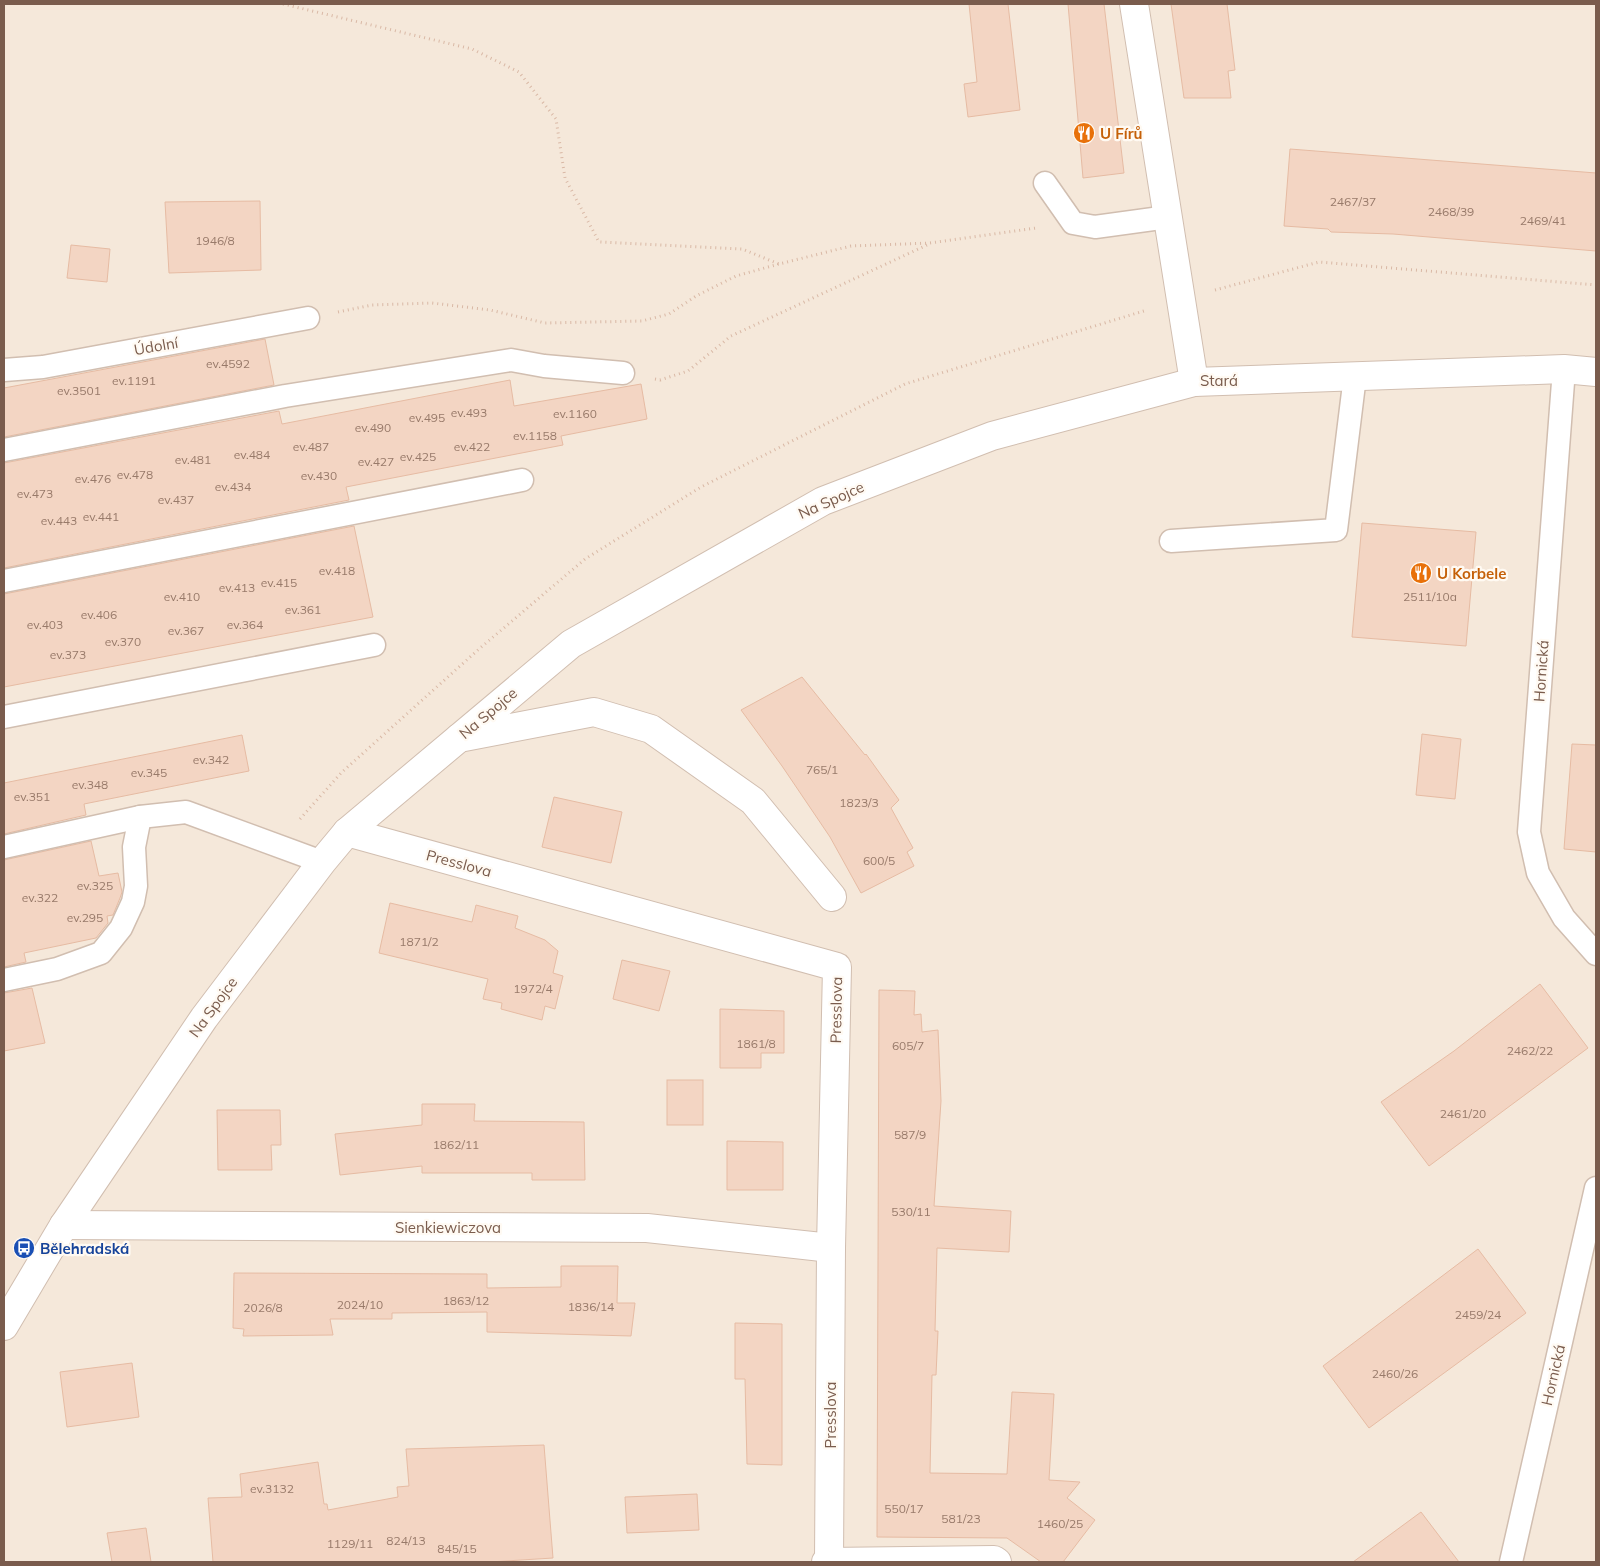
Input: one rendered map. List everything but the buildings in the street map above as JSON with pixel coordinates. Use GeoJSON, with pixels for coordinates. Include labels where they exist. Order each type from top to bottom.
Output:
{"type":"FeatureCollection","features":[{"type":"Feature","properties":{"kind":"street","name":"Stará"},"geometry":{"type":"LineString","coordinates":[[1134,4],[1194,382],[1564,369],[1596,372]]}},
{"type":"Feature","properties":{"kind":"street","name":"Na Spojce"},"geometry":{"type":"LineString","coordinates":[[4,1326],[64,1225],[204,1018],[322,862],[347,832],[571,644],[823,500],[992,436],[1194,382]]}},
{"type":"Feature","properties":{"kind":"street"},"geometry":{"type":"LineString","coordinates":[[458,739],[594,712],[651,729],[753,801],[832,897]]}},
{"type":"Feature","properties":{"kind":"street","name":"Presslova"},"geometry":{"type":"LineString","coordinates":[[347,832],[837,967],[831,1248],[828,1562]]}},
{"type":"Feature","properties":{"kind":"street","name":"Sienkiewiczova"},"geometry":{"type":"LineString","coordinates":[[64,1225],[647,1228],[831,1248]]}},
{"type":"Feature","properties":{"kind":"street"},"geometry":{"type":"LineString","coordinates":[[828,1562],[994,1560],[997,1562]]}},
{"type":"Feature","properties":{"kind":"lane"},"geometry":{"type":"LineString","coordinates":[[1045,183],[1073,223],[1095,227],[1168,217]]}},
{"type":"Feature","properties":{"kind":"lane","name":"Údolní"},"geometry":{"type":"LineString","coordinates":[[4,370],[43,367],[308,318]]}},
{"type":"Feature","properties":{"kind":"lane"},"geometry":{"type":"LineString","coordinates":[[4,450],[295,394],[511,360],[544,366],[623,373]]}},
{"type":"Feature","properties":{"kind":"lane","name":"Hornická"},"geometry":{"type":"LineString","coordinates":[[1564,369],[1529,832],[1538,873],[1564,918],[1596,954]]}},
{"type":"Feature","properties":{"kind":"lane"},"geometry":{"type":"LineString","coordinates":[[1171,540],[1336,530],[1355,376]]}},
{"type":"Feature","properties":{"kind":"lane"},"geometry":{"type":"LineString","coordinates":[[4,581],[522,480]]}},
{"type":"Feature","properties":{"kind":"lane"},"geometry":{"type":"LineString","coordinates":[[4,717],[374,645]]}},
{"type":"Feature","properties":{"kind":"lane"},"geometry":{"type":"LineString","coordinates":[[4,847],[140,817],[186,812],[322,862]]}},
{"type":"Feature","properties":{"kind":"lane"},"geometry":{"type":"LineString","coordinates":[[4,980],[56,969],[101,953],[121,928],[133,902],[136,886],[134,847],[140,817]]}},
{"type":"Feature","properties":{"kind":"lane","name":"Hornická"},"geometry":{"type":"LineString","coordinates":[[1511,1562],[1596,1188]]}},
{"type":"Feature","properties":{"kind":"path"},"geometry":{"type":"LineString","coordinates":[[283,4],[472,49],[519,72],[556,119],[565,178],[599,242],[742,249],[779,264]]}},
{"type":"Feature","properties":{"kind":"path"},"geometry":{"type":"LineString","coordinates":[[308,318],[372,305],[432,304],[490,310],[545,322],[642,321],[669,314],[696,296],[736,276],[851,246],[930,243],[1073,223]]}},
{"type":"Feature","properties":{"kind":"path"},"geometry":{"type":"LineString","coordinates":[[623,373],[660,380],[688,371],[731,336],[930,243]]}},
{"type":"Feature","properties":{"kind":"shaded area"},"geometry":{"type":"Polygon","coordinates":[[[4,4],[1596,4],[1596,1562],[4,1562],[4,4]]]}},
{"type":"Feature","properties":{"kind":"place","name":"U Fírů"},"geometry":{"type":"Point","coordinates":[1084,133]}},
{"type":"Feature","properties":{"kind":"place","name":"U Korbele"},"geometry":{"type":"Point","coordinates":[1421,573]}},
{"type":"Feature","properties":{"kind":"place","name":"Bělehradská"},"geometry":{"type":"Point","coordinates":[24,1248]}}]}
